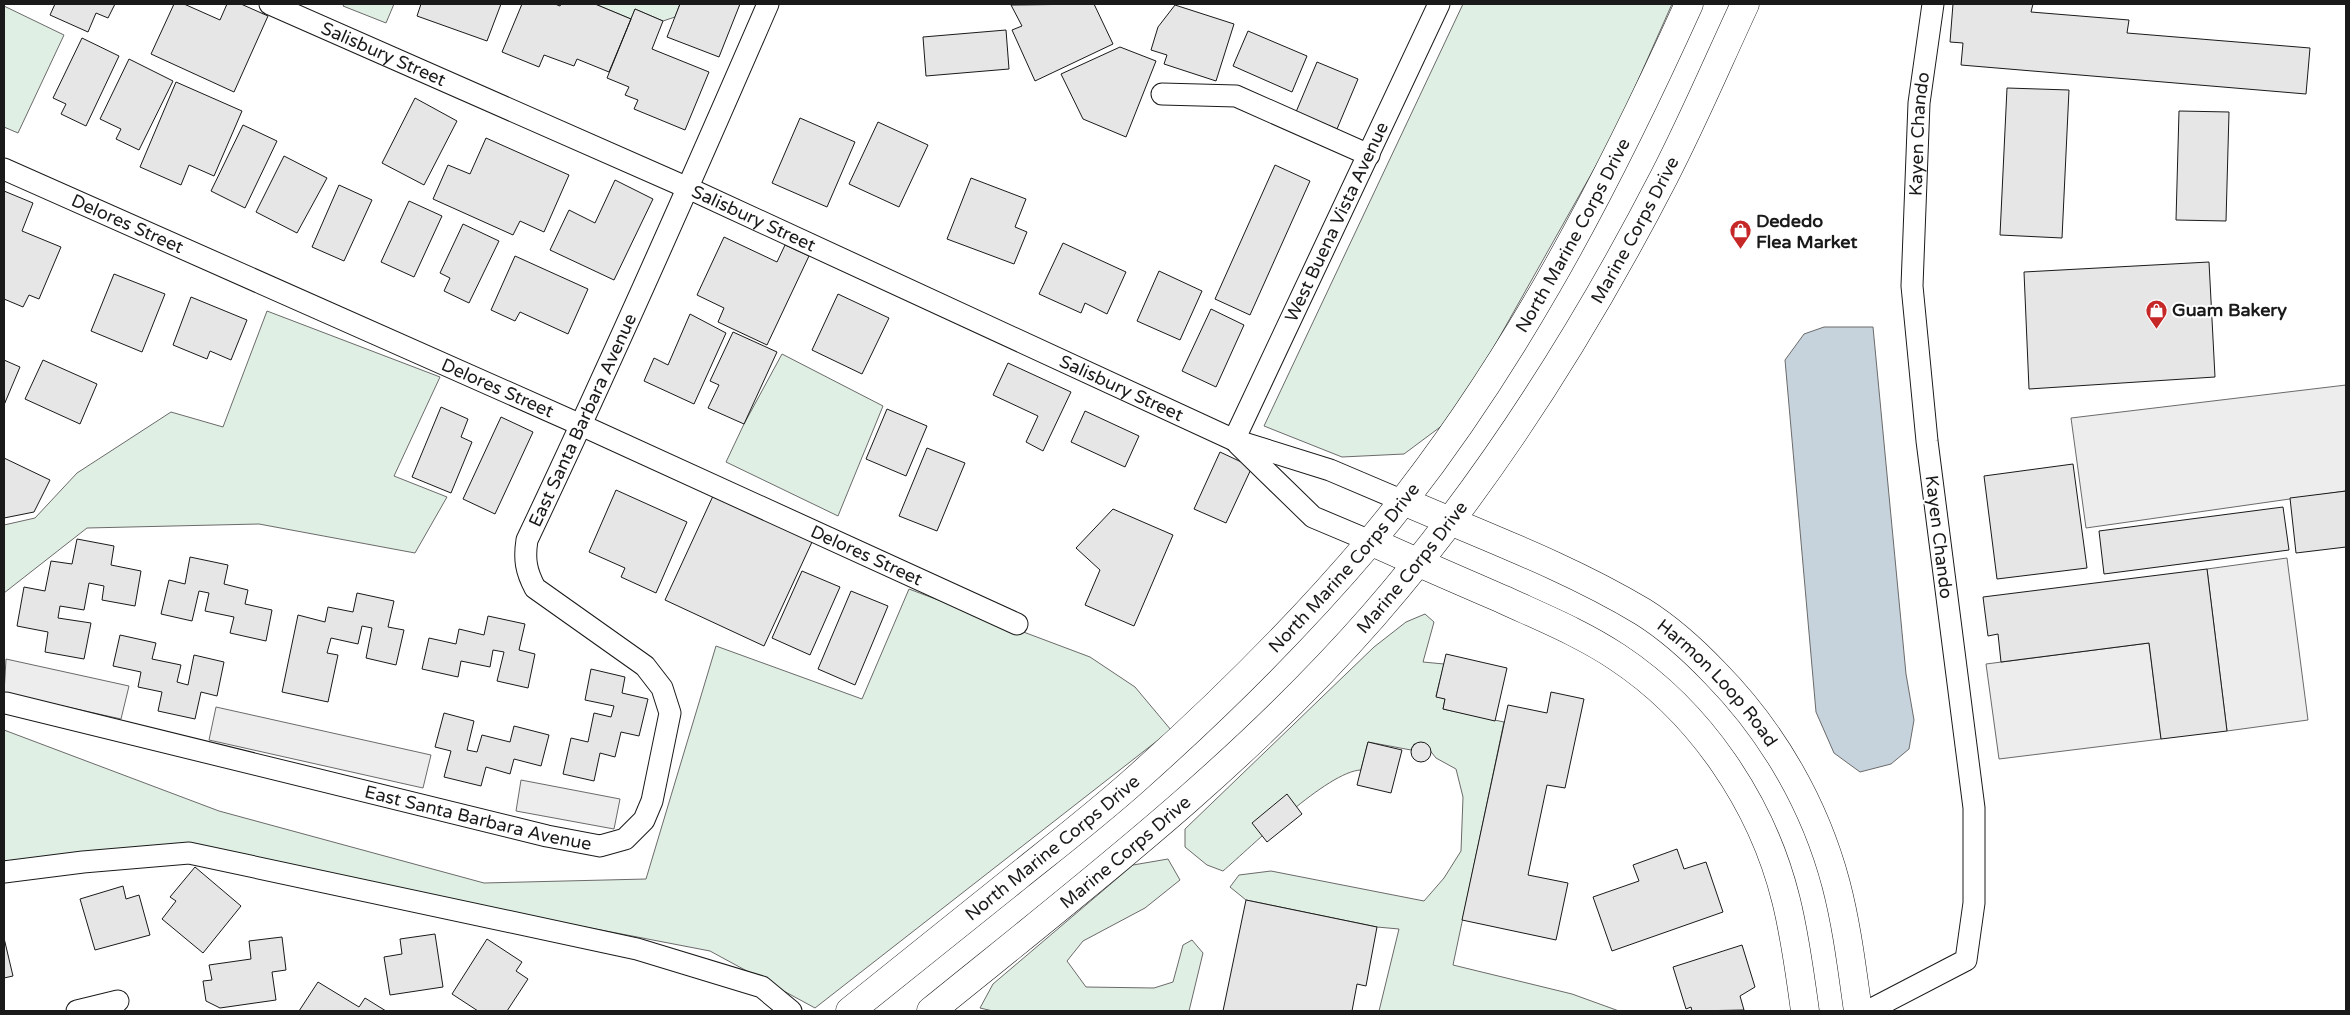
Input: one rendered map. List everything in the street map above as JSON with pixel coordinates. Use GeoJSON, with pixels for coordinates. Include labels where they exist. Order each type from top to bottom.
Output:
{"type":"FeatureCollection","features":[{"type":"Feature","properties":{"kind":"main road","name":"North Marine Corps Drive"},"geometry":{"type":"LineString","coordinates":[[850,1011],[1134,781],[1188,732],[1290,631],[1370,541],[1403,501],[1478,395],[1554,274],[1620,152],[1689,4]]}},
{"type":"Feature","properties":{"kind":"main road","name":"Marine Corps Drive"},"geometry":{"type":"LineString","coordinates":[[930,1011],[1113,865],[1220,771],[1326,666],[1451,522],[1520,424],[1602,291],[1665,175],[1744,4]]}},
{"type":"Feature","properties":{"kind":"main road","name":"Harmon Loop Road"},"geometry":{"type":"LineString","coordinates":[[1403,501],[1583,580],[1645,613],[1691,648],[1729,687],[1767,734],[1797,783],[1820,834],[1836,885],[1850,952],[1858,1011]]}},
{"type":"Feature","properties":{"kind":"main road"},"geometry":{"type":"LineString","coordinates":[[1370,541],[1568,629],[1616,657],[1657,688],[1691,722],[1724,764],[1747,800],[1771,852],[1786,898],[1796,947],[1805,1011]]}},
{"type":"Feature","properties":{"kind":"street","name":"Salisbury Street"},"geometry":{"type":"LineString","coordinates":[[270,4],[688,188],[1234,440],[1330,470],[1403,501]]}},
{"type":"Feature","properties":{"kind":"street","name":"East Santa Barbara Avenue"},"geometry":{"type":"LineString","coordinates":[[6,703],[547,836],[600,846],[625,839],[644,820],[652,801],[658,777],[670,712],[662,688],[645,666],[535,588],[527,573],[524,556],[527,540],[688,188],[768,4]]}},
{"type":"Feature","properties":{"kind":"street","name":"West Buena Vista Avenue"},"geometry":{"type":"LineString","coordinates":[[1234,440],[1439,4]]}},
{"type":"Feature","properties":{"kind":"street","name":"Kayen Chando"},"geometry":{"type":"LineString","coordinates":[[1868,1011],[1966,960],[1974,903],[1974,808],[1927,441],[1912,286],[1919,103],[1933,4]]}},
{"type":"Feature","properties":{"kind":"street"},"geometry":{"type":"LineString","coordinates":[[1162,94],[1236,96],[1369,155]]}},
{"type":"Feature","properties":{"kind":"street","name":"Delores Street"},"geometry":{"type":"LineString","coordinates":[[4,169],[581,425],[1017,624]]}},
{"type":"Feature","properties":{"kind":"street","name":"Salisbury Street"},"geometry":{"type":"LineString","coordinates":[[1234,440],[1313,517],[1370,541]]}},
{"type":"Feature","properties":{"kind":"street"},"geometry":{"type":"LineString","coordinates":[[4,872],[83,862],[189,853],[637,949],[762,987],[791,1011]]}},
{"type":"Feature","properties":{"kind":"street"},"geometry":{"type":"LineString","coordinates":[[77,1011],[118,1000]]}},
{"type":"Feature","properties":{"kind":"green space"},"geometry":{"type":"Polygon","coordinates":[[[344,4],[394,4],[386,23],[343,6],[344,4]]]}},
{"type":"Feature","properties":{"kind":"green space"},"geometry":{"type":"Polygon","coordinates":[[[595,4],[680,4],[675,17],[663,21],[635,9],[631,19],[595,4]]]}},
{"type":"Feature","properties":{"kind":"green space"},"geometry":{"type":"Polygon","coordinates":[[[1463,4],[1672,4],[1615,132],[1455,416],[1404,454],[1342,457],[1264,426],[1463,4]]]}},
{"type":"Feature","properties":{"kind":"green space"},"geometry":{"type":"Polygon","coordinates":[[[4,6],[64,35],[18,133],[4,127],[4,6]]]}},
{"type":"Feature","properties":{"kind":"green space"},"geometry":{"type":"Polygon","coordinates":[[[267,311],[440,377],[394,476],[447,497],[415,553],[259,524],[87,528],[4,593],[4,525],[35,518],[77,473],[171,412],[223,427],[267,311]]]}},
{"type":"Feature","properties":{"kind":"green space"},"geometry":{"type":"Polygon","coordinates":[[[782,354],[883,406],[838,516],[726,462],[744,424],[782,354]]]}},
{"type":"Feature","properties":{"kind":"green space"},"geometry":{"type":"Polygon","coordinates":[[[909,589],[1090,657],[1135,687],[1171,730],[815,1008],[710,951],[424,896],[190,845],[4,861],[4,730],[219,811],[484,883],[646,879],[716,646],[862,699],[909,589]]]}},
{"type":"Feature","properties":{"kind":"green space"},"geometry":{"type":"Polygon","coordinates":[[[1425,614],[1434,622],[1423,662],[1444,664],[1436,696],[1445,699],[1443,709],[1504,722],[1453,965],[1572,994],[1619,1011],[1379,1011],[1399,929],[1377,927],[1246,900],[1230,887],[1239,875],[1271,871],[1424,901],[1444,878],[1461,851],[1463,797],[1456,769],[1436,758],[1424,743],[1414,744],[1411,750],[1368,742],[1361,770],[1347,774],[1329,783],[1310,796],[1223,871],[1207,865],[1185,847],[1185,829],[1374,647],[1406,622],[1425,614]]]}},
{"type":"Feature","properties":{"kind":"green space"},"geometry":{"type":"Polygon","coordinates":[[[1168,859],[1180,880],[1145,908],[1083,941],[1067,961],[1086,987],[1154,988],[1173,982],[1183,945],[1192,940],[1203,953],[1189,1011],[993,1011],[980,1008],[993,984],[1133,865],[1168,859]]]}},
{"type":"Feature","properties":{"kind":"shaded area"},"geometry":{"type":"Polygon","coordinates":[[[1824,327],[1873,327],[1906,674],[1914,720],[1909,749],[1891,764],[1860,772],[1834,753],[1816,712],[1785,360],[1804,334],[1824,327]]]}},
{"type":"Feature","properties":{"kind":"shaded area"},"geometry":{"type":"Polygon","coordinates":[[[2346,385],[2346,491],[2086,528],[2071,418],[2346,385]]]}},
{"type":"Feature","properties":{"kind":"shaded area"},"geometry":{"type":"Polygon","coordinates":[[[2287,558],[2308,720],[2227,731],[2207,569],[2287,558]]]}},
{"type":"Feature","properties":{"kind":"shaded area"},"geometry":{"type":"Polygon","coordinates":[[[2149,643],[2161,739],[1999,759],[1986,664],[2149,643]]]}},
{"type":"Feature","properties":{"kind":"shaded area"},"geometry":{"type":"Polygon","coordinates":[[[6,659],[129,686],[121,719],[4,693],[6,659]]]}},
{"type":"Feature","properties":{"kind":"shaded area"},"geometry":{"type":"Polygon","coordinates":[[[216,707],[431,755],[423,788],[209,740],[216,707]]]}},
{"type":"Feature","properties":{"kind":"shaded area"},"geometry":{"type":"Polygon","coordinates":[[[521,780],[620,799],[614,829],[516,811],[521,780]]]}},
{"type":"Feature","properties":{"kind":"building"},"geometry":{"type":"Polygon","coordinates":[[[55,4],[115,4],[108,18],[96,13],[88,32],[50,15],[55,4]]]}},
{"type":"Feature","properties":{"kind":"building"},"geometry":{"type":"Polygon","coordinates":[[[174,4],[184,4],[220,20],[227,4],[241,4],[268,16],[234,92],[151,54],[174,4]]]}},
{"type":"Feature","properties":{"kind":"building"},"geometry":{"type":"Polygon","coordinates":[[[421,4],[501,4],[487,41],[417,16],[421,4]]]}},
{"type":"Feature","properties":{"kind":"building"},"geometry":{"type":"Polygon","coordinates":[[[522,4],[555,4],[560,6],[561,4],[595,4],[631,19],[609,72],[577,59],[574,66],[544,55],[539,67],[502,52],[522,4]]]}},
{"type":"Feature","properties":{"kind":"building"},"geometry":{"type":"Polygon","coordinates":[[[680,4],[740,4],[719,57],[667,37],[680,4]]]}},
{"type":"Feature","properties":{"kind":"building"},"geometry":{"type":"Polygon","coordinates":[[[1094,4],[1113,44],[1035,81],[1012,30],[1022,26],[1011,5],[1094,4]]]}},
{"type":"Feature","properties":{"kind":"building"},"geometry":{"type":"Polygon","coordinates":[[[1953,4],[2033,4],[2031,12],[2129,20],[2127,33],[2310,48],[2306,94],[1961,65],[1963,43],[1950,42],[1953,4]]]}},
{"type":"Feature","properties":{"kind":"building"},"geometry":{"type":"Polygon","coordinates":[[[1175,5],[1234,24],[1216,81],[1164,64],[1167,55],[1151,50],[1158,27],[1175,5]]]}},
{"type":"Feature","properties":{"kind":"building"},"geometry":{"type":"Polygon","coordinates":[[[635,9],[663,21],[652,49],[709,72],[685,130],[634,109],[638,100],[625,95],[629,87],[607,78],[635,9]]]}},
{"type":"Feature","properties":{"kind":"building"},"geometry":{"type":"Polygon","coordinates":[[[1006,30],[1009,69],[926,76],[923,37],[1006,30]]]}},
{"type":"Feature","properties":{"kind":"building"},"geometry":{"type":"Polygon","coordinates":[[[1248,31],[1307,56],[1292,92],[1233,66],[1248,31]]]}},
{"type":"Feature","properties":{"kind":"building"},"geometry":{"type":"Polygon","coordinates":[[[82,38],[119,56],[86,126],[61,114],[66,104],[53,98],[82,38]]]}},
{"type":"Feature","properties":{"kind":"building"},"geometry":{"type":"Polygon","coordinates":[[[1120,47],[1156,61],[1126,137],[1083,119],[1061,74],[1120,47]]]}},
{"type":"Feature","properties":{"kind":"building"},"geometry":{"type":"Polygon","coordinates":[[[129,59],[173,81],[139,150],[116,139],[121,129],[100,119],[129,59]]]}},
{"type":"Feature","properties":{"kind":"building"},"geometry":{"type":"Polygon","coordinates":[[[1317,62],[1358,79],[1337,129],[1296,112],[1317,62]]]}},
{"type":"Feature","properties":{"kind":"building"},"geometry":{"type":"Polygon","coordinates":[[[176,82],[242,111],[214,176],[189,165],[181,185],[140,167],[176,82]]]}},
{"type":"Feature","properties":{"kind":"building"},"geometry":{"type":"Polygon","coordinates":[[[2007,88],[2069,90],[2062,238],[2000,235],[2007,88]]]}},
{"type":"Feature","properties":{"kind":"building"},"geometry":{"type":"Polygon","coordinates":[[[415,98],[457,121],[424,185],[382,163],[415,98]]]}},
{"type":"Feature","properties":{"kind":"building"},"geometry":{"type":"Polygon","coordinates":[[[2179,111],[2229,112],[2226,221],[2176,220],[2179,111]]]}},
{"type":"Feature","properties":{"kind":"building"},"geometry":{"type":"Polygon","coordinates":[[[800,118],[855,142],[827,207],[772,183],[800,118]]]}},
{"type":"Feature","properties":{"kind":"building"},"geometry":{"type":"Polygon","coordinates":[[[878,122],[928,145],[899,207],[849,184],[878,122]]]}},
{"type":"Feature","properties":{"kind":"building"},"geometry":{"type":"Polygon","coordinates":[[[243,125],[277,141],[245,208],[211,191],[243,125]]]}},
{"type":"Feature","properties":{"kind":"building"},"geometry":{"type":"Polygon","coordinates":[[[486,138],[569,175],[544,232],[520,221],[513,235],[433,199],[448,165],[470,174],[486,138]]]}},
{"type":"Feature","properties":{"kind":"building"},"geometry":{"type":"Polygon","coordinates":[[[284,156],[327,178],[297,233],[256,212],[284,156]]]}},
{"type":"Feature","properties":{"kind":"building"},"geometry":{"type":"Polygon","coordinates":[[[1275,165],[1310,181],[1250,315],[1215,299],[1275,165]]]}},
{"type":"Feature","properties":{"kind":"building"},"geometry":{"type":"Polygon","coordinates":[[[971,178],[1026,199],[1015,227],[1027,232],[1014,264],[947,239],[971,178]]]}},
{"type":"Feature","properties":{"kind":"building"},"geometry":{"type":"Polygon","coordinates":[[[615,180],[653,199],[614,280],[550,250],[569,210],[595,223],[615,180]]]}},
{"type":"Feature","properties":{"kind":"building"},"geometry":{"type":"Polygon","coordinates":[[[339,185],[372,200],[344,261],[312,247],[339,185]]]}},
{"type":"Feature","properties":{"kind":"building"},"geometry":{"type":"Polygon","coordinates":[[[4,191],[33,203],[22,231],[61,247],[39,299],[29,295],[23,307],[4,299],[4,191]]]}},
{"type":"Feature","properties":{"kind":"building"},"geometry":{"type":"Polygon","coordinates":[[[409,201],[442,216],[414,277],[381,262],[409,201]]]}},
{"type":"Feature","properties":{"kind":"building"},"geometry":{"type":"Polygon","coordinates":[[[463,224],[499,241],[469,303],[444,291],[450,278],[440,273],[463,224]]]}},
{"type":"Feature","properties":{"kind":"building"},"geometry":{"type":"Polygon","coordinates":[[[724,237],[777,262],[785,245],[809,256],[767,345],[718,322],[724,308],[697,295],[724,237]]]}},
{"type":"Feature","properties":{"kind":"building"},"geometry":{"type":"Polygon","coordinates":[[[1063,243],[1126,272],[1107,314],[1085,303],[1081,313],[1039,294],[1063,243]]]}},
{"type":"Feature","properties":{"kind":"building"},"geometry":{"type":"Polygon","coordinates":[[[515,256],[588,289],[568,334],[520,312],[515,321],[491,310],[515,256]]]}},
{"type":"Feature","properties":{"kind":"building"},"geometry":{"type":"Polygon","coordinates":[[[2209,262],[2215,377],[2029,389],[2024,272],[2209,262]]]}},
{"type":"Feature","properties":{"kind":"building"},"geometry":{"type":"Polygon","coordinates":[[[1159,271],[1202,291],[1180,340],[1137,321],[1159,271]]]}},
{"type":"Feature","properties":{"kind":"building"},"geometry":{"type":"Polygon","coordinates":[[[114,274],[165,294],[142,352],[91,331],[114,274]]]}},
{"type":"Feature","properties":{"kind":"building"},"geometry":{"type":"Polygon","coordinates":[[[838,294],[889,318],[862,374],[812,350],[838,294]]]}},
{"type":"Feature","properties":{"kind":"building"},"geometry":{"type":"Polygon","coordinates":[[[191,297],[247,320],[231,360],[210,351],[207,359],[173,345],[191,297]]]}},
{"type":"Feature","properties":{"kind":"building"},"geometry":{"type":"Polygon","coordinates":[[[1211,309],[1244,325],[1216,387],[1182,371],[1211,309]]]}},
{"type":"Feature","properties":{"kind":"building"},"geometry":{"type":"Polygon","coordinates":[[[690,314],[726,333],[694,404],[644,381],[654,358],[668,365],[690,314]]]}},
{"type":"Feature","properties":{"kind":"building"},"geometry":{"type":"Polygon","coordinates":[[[733,332],[777,352],[744,424],[708,408],[719,385],[710,381],[733,332]]]}},
{"type":"Feature","properties":{"kind":"building"},"geometry":{"type":"Polygon","coordinates":[[[4,360],[20,367],[4,405],[4,360]]]}},
{"type":"Feature","properties":{"kind":"building"},"geometry":{"type":"Polygon","coordinates":[[[43,360],[97,384],[80,424],[25,399],[43,360]]]}},
{"type":"Feature","properties":{"kind":"building"},"geometry":{"type":"Polygon","coordinates":[[[1008,363],[1071,392],[1043,451],[1026,442],[1038,416],[993,395],[1008,363]]]}},
{"type":"Feature","properties":{"kind":"building"},"geometry":{"type":"Polygon","coordinates":[[[441,407],[468,419],[461,437],[472,442],[451,493],[412,477],[441,407]]]}},
{"type":"Feature","properties":{"kind":"building"},"geometry":{"type":"Polygon","coordinates":[[[887,409],[927,426],[906,476],[866,459],[887,409]]]}},
{"type":"Feature","properties":{"kind":"building"},"geometry":{"type":"Polygon","coordinates":[[[1085,411],[1139,436],[1125,467],[1071,442],[1085,411]]]}},
{"type":"Feature","properties":{"kind":"building"},"geometry":{"type":"Polygon","coordinates":[[[501,417],[533,432],[495,514],[463,499],[501,417]]]}},
{"type":"Feature","properties":{"kind":"building"},"geometry":{"type":"Polygon","coordinates":[[[927,448],[965,463],[937,531],[899,516],[927,448]]]}},
{"type":"Feature","properties":{"kind":"building"},"geometry":{"type":"Polygon","coordinates":[[[1220,452],[1252,467],[1226,523],[1194,509],[1220,452]]]}},
{"type":"Feature","properties":{"kind":"building"},"geometry":{"type":"Polygon","coordinates":[[[4,458],[50,480],[34,512],[4,518],[4,458]]]}},
{"type":"Feature","properties":{"kind":"building"},"geometry":{"type":"Polygon","coordinates":[[[2073,464],[2087,568],[1997,579],[1984,476],[2073,464]]]}},
{"type":"Feature","properties":{"kind":"building"},"geometry":{"type":"Polygon","coordinates":[[[616,490],[687,522],[656,593],[621,577],[625,568],[589,552],[616,490]]]}},
{"type":"Feature","properties":{"kind":"building"},"geometry":{"type":"Polygon","coordinates":[[[2346,491],[2346,547],[2296,553],[2290,498],[2346,491]]]}},
{"type":"Feature","properties":{"kind":"building"},"geometry":{"type":"Polygon","coordinates":[[[713,496],[812,542],[764,646],[665,600],[713,496]]]}},
{"type":"Feature","properties":{"kind":"building"},"geometry":{"type":"Polygon","coordinates":[[[2283,507],[2289,550],[2104,574],[2099,531],[2283,507]]]}},
{"type":"Feature","properties":{"kind":"building"},"geometry":{"type":"Polygon","coordinates":[[[1113,509],[1173,535],[1134,626],[1085,605],[1100,570],[1076,548],[1113,509]]]}},
{"type":"Feature","properties":{"kind":"building"},"geometry":{"type":"Polygon","coordinates":[[[77,539],[114,546],[111,565],[141,571],[135,606],[102,600],[104,586],[89,583],[84,610],[60,606],[58,618],[91,623],[84,659],[45,652],[48,632],[17,626],[24,587],[45,591],[51,561],[72,564],[77,539]]]}},
{"type":"Feature","properties":{"kind":"building"},"geometry":{"type":"Polygon","coordinates":[[[190,557],[228,565],[224,584],[248,590],[245,604],[272,610],[266,641],[230,633],[234,617],[205,611],[209,593],[199,591],[192,621],[161,614],[169,580],[185,584],[190,557]]]}},
{"type":"Feature","properties":{"kind":"building"},"geometry":{"type":"Polygon","coordinates":[[[2207,569],[2227,731],[2161,739],[2149,643],[2001,662],[1998,634],[1988,636],[1983,597],[2207,569]]]}},
{"type":"Feature","properties":{"kind":"building"},"geometry":{"type":"Polygon","coordinates":[[[802,571],[840,587],[810,655],[772,638],[802,571]]]}},
{"type":"Feature","properties":{"kind":"building"},"geometry":{"type":"Polygon","coordinates":[[[851,591],[888,606],[855,685],[818,669],[851,591]]]}},
{"type":"Feature","properties":{"kind":"building"},"geometry":{"type":"Polygon","coordinates":[[[357,593],[394,601],[388,627],[404,630],[396,665],[366,658],[372,628],[362,626],[358,644],[331,638],[327,653],[338,655],[328,702],[282,692],[298,615],[325,622],[328,607],[353,612],[357,593]]]}},
{"type":"Feature","properties":{"kind":"building"},"geometry":{"type":"Polygon","coordinates":[[[488,616],[525,624],[519,650],[535,654],[528,688],[497,681],[504,652],[493,650],[490,667],[461,661],[458,677],[422,669],[429,638],[456,644],[459,629],[484,635],[488,616]]]}},
{"type":"Feature","properties":{"kind":"building"},"geometry":{"type":"Polygon","coordinates":[[[120,635],[156,643],[152,659],[181,665],[177,682],[188,685],[194,655],[224,662],[217,696],[201,692],[195,719],[158,711],[162,692],[138,687],[141,672],[113,666],[120,635]]]}},
{"type":"Feature","properties":{"kind":"building"},"geometry":{"type":"Polygon","coordinates":[[[1446,654],[1507,668],[1495,721],[1443,709],[1445,699],[1436,697],[1446,654]]]}},
{"type":"Feature","properties":{"kind":"building"},"geometry":{"type":"Polygon","coordinates":[[[591,669],[625,677],[622,693],[648,699],[639,736],[621,732],[615,757],[600,753],[594,781],[563,774],[571,738],[588,742],[594,713],[611,717],[614,706],[585,700],[591,669]]]}},
{"type":"Feature","properties":{"kind":"building"},"geometry":{"type":"Polygon","coordinates":[[[1551,692],[1584,699],[1565,788],[1547,785],[1528,875],[1568,883],[1556,940],[1462,920],[1508,705],[1547,713],[1551,692]]]}},
{"type":"Feature","properties":{"kind":"building"},"geometry":{"type":"Polygon","coordinates":[[[444,713],[474,721],[467,750],[477,752],[482,735],[510,742],[514,726],[549,735],[541,766],[514,759],[510,774],[486,767],[481,786],[444,777],[451,751],[435,747],[444,713]]]}},
{"type":"Feature","properties":{"kind":"building"},"geometry":{"type":"Polygon","coordinates":[[[1368,742],[1402,750],[1391,793],[1357,785],[1368,742]]]}},
{"type":"Feature","properties":{"kind":"building"},"geometry":{"type":"Polygon","coordinates":[[[1421,742],[1428,745],[1431,752],[1428,759],[1421,762],[1414,759],[1411,752],[1414,745],[1421,742]]]}},
{"type":"Feature","properties":{"kind":"building"},"geometry":{"type":"Polygon","coordinates":[[[1287,794],[1302,814],[1267,842],[1252,823],[1287,794]]]}},
{"type":"Feature","properties":{"kind":"building"},"geometry":{"type":"Polygon","coordinates":[[[1677,849],[1684,869],[1706,862],[1723,912],[1612,951],[1593,897],[1639,881],[1633,865],[1677,849]]]}},
{"type":"Feature","properties":{"kind":"building"},"geometry":{"type":"Polygon","coordinates":[[[195,867],[241,906],[203,953],[162,919],[176,901],[170,897],[195,867]]]}},
{"type":"Feature","properties":{"kind":"building"},"geometry":{"type":"Polygon","coordinates":[[[123,886],[126,899],[139,895],[150,935],[95,950],[80,899],[123,886]]]}},
{"type":"Feature","properties":{"kind":"building"},"geometry":{"type":"Polygon","coordinates":[[[1246,900],[1377,927],[1366,986],[1357,984],[1352,1011],[1223,1011],[1246,900]]]}},
{"type":"Feature","properties":{"kind":"building"},"geometry":{"type":"Polygon","coordinates":[[[435,934],[443,987],[390,995],[384,957],[402,954],[400,939],[435,934]]]}},
{"type":"Feature","properties":{"kind":"building"},"geometry":{"type":"Polygon","coordinates":[[[282,937],[286,970],[272,972],[276,1000],[220,1008],[206,1001],[203,981],[212,980],[209,965],[251,959],[249,941],[282,937]]]}},
{"type":"Feature","properties":{"kind":"building"},"geometry":{"type":"Polygon","coordinates":[[[4,938],[13,976],[4,978],[4,938]]]}},
{"type":"Feature","properties":{"kind":"building"},"geometry":{"type":"Polygon","coordinates":[[[487,939],[522,962],[516,971],[528,979],[507,1011],[478,1011],[452,994],[487,939]]]}},
{"type":"Feature","properties":{"kind":"building"},"geometry":{"type":"Polygon","coordinates":[[[1742,945],[1755,987],[1740,996],[1744,1010],[1692,1011],[1691,1007],[1686,1009],[1673,967],[1742,945]]]}},
{"type":"Feature","properties":{"kind":"building"},"geometry":{"type":"Polygon","coordinates":[[[318,982],[359,1007],[365,998],[386,1011],[299,1011],[318,982]]]}},
{"type":"Feature","properties":{"kind":"place","name":"Dededo Flea Market"},"geometry":{"type":"Point","coordinates":[1740,250]}},
{"type":"Feature","properties":{"kind":"place","name":"Guam Bakery"},"geometry":{"type":"Point","coordinates":[2156,329]}}]}
